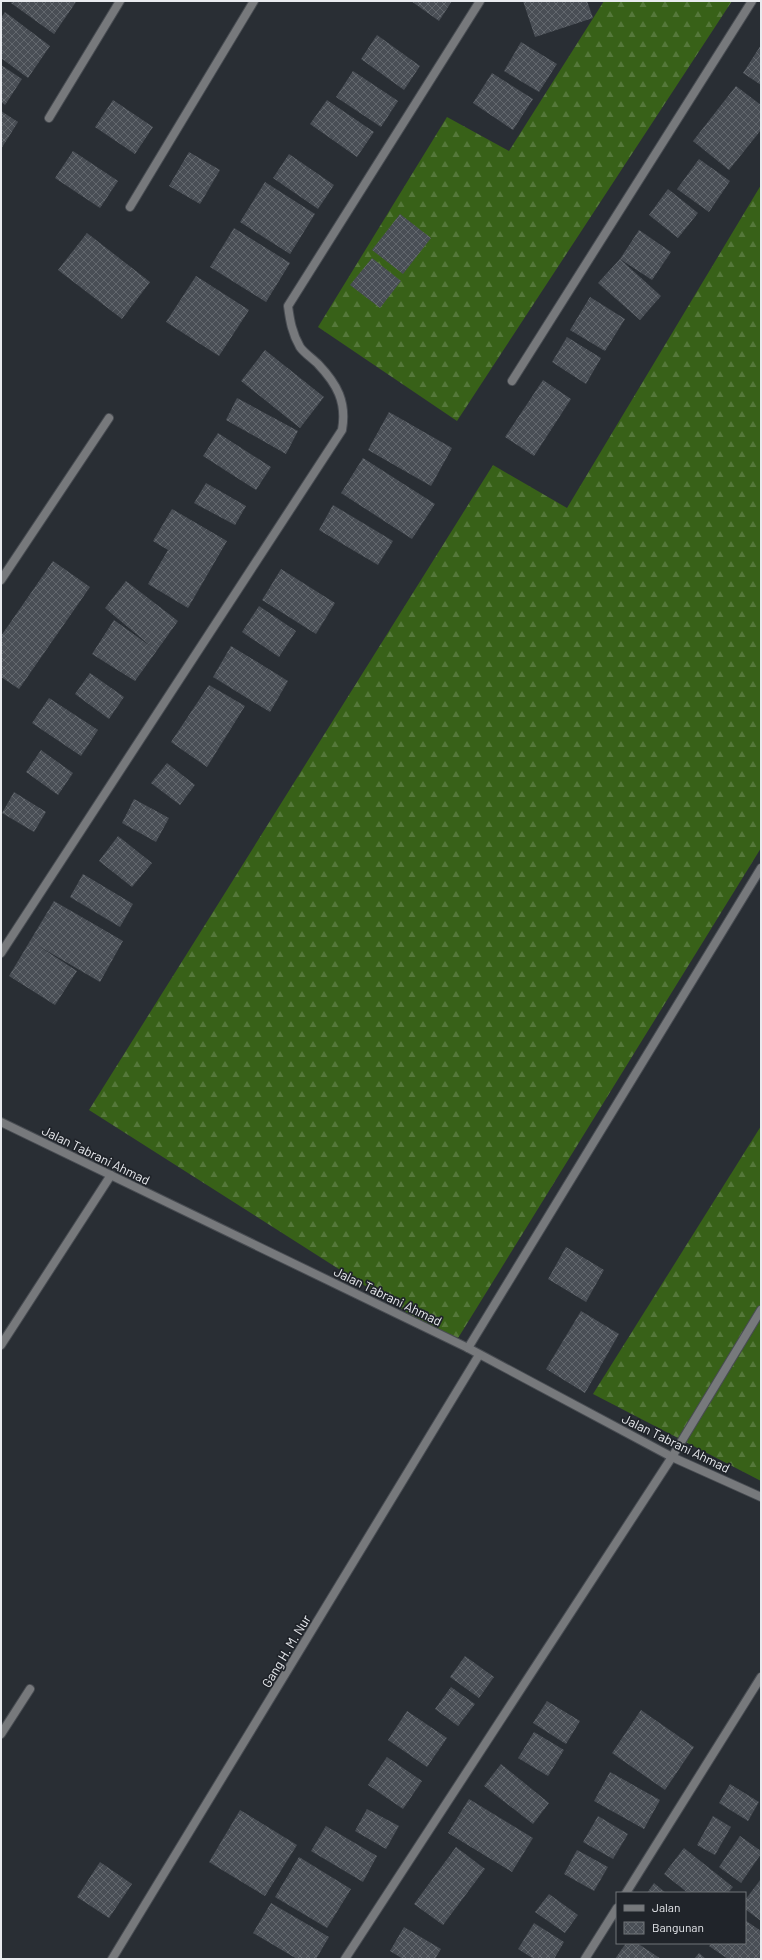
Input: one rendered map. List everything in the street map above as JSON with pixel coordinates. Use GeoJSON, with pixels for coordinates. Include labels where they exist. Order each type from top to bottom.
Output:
{"type":"FeatureCollection","features":[{"type":"Feature","properties":{"kind":"street"},"geometry":{"type":"LineString","coordinates":[[50,118],[120,1]]}},
{"type":"Feature","properties":{"kind":"street"},"geometry":{"type":"LineString","coordinates":[[130,207],[254,1]]}},
{"type":"Feature","properties":{"kind":"street"},"geometry":{"type":"LineString","coordinates":[[1,953],[342,430],[344,416],[340,392],[319,365],[301,348],[292,329],[288,306],[480,1]]}},
{"type":"Feature","properties":{"kind":"street"},"geometry":{"type":"LineString","coordinates":[[512,381],[752,1]]}},
{"type":"Feature","properties":{"kind":"street"},"geometry":{"type":"LineString","coordinates":[[1,580],[109,418]]}},
{"type":"Feature","properties":{"kind":"street"},"geometry":{"type":"LineString","coordinates":[[468,1348],[761,868]]}},
{"type":"Feature","properties":{"kind":"street","name":"Jalan Tabrani Ahmad"},"geometry":{"type":"LineString","coordinates":[[1,1122],[468,1348],[672,1457],[761,1497]]}},
{"type":"Feature","properties":{"kind":"street"},"geometry":{"type":"LineString","coordinates":[[1,1345],[111,1175]]}},
{"type":"Feature","properties":{"kind":"street"},"geometry":{"type":"LineString","coordinates":[[344,1959],[672,1457],[761,1310]]}},
{"type":"Feature","properties":{"kind":"street","name":"Gang H. M. Nur"},"geometry":{"type":"LineString","coordinates":[[112,1959],[479,1354]]}},
{"type":"Feature","properties":{"kind":"street"},"geometry":{"type":"LineString","coordinates":[[627,1892],[761,1677]]}},
{"type":"Feature","properties":{"kind":"street"},"geometry":{"type":"LineString","coordinates":[[1,1734],[30,1689]]}},
{"type":"Feature","properties":{"kind":"street"},"geometry":{"type":"LineString","coordinates":[[585,1959],[616,1910]]}},
{"type":"Feature","properties":{"kind":"green space"},"geometry":{"type":"Polygon","coordinates":[[[604,1],[732,1],[457,421],[318,327],[447,117],[509,151],[604,1]]]}},
{"type":"Feature","properties":{"kind":"green space"},"geometry":{"type":"Polygon","coordinates":[[[761,185],[761,848],[455,1343],[89,1110],[493,465],[567,508],[761,185]]]}},
{"type":"Feature","properties":{"kind":"green space"},"geometry":{"type":"Polygon","coordinates":[[[761,1126],[761,1481],[593,1394],[761,1126]]]}},
{"type":"Feature","properties":{"kind":"building"},"geometry":{"type":"Polygon","coordinates":[[[13,1],[76,2],[54,34],[11,3],[13,1]]]}},
{"type":"Feature","properties":{"kind":"building"},"geometry":{"type":"Polygon","coordinates":[[[411,1],[452,1],[439,21],[411,1]]]}},
{"type":"Feature","properties":{"kind":"building"},"geometry":{"type":"Polygon","coordinates":[[[523,1],[587,1],[593,18],[535,37],[523,1]]]}},
{"type":"Feature","properties":{"kind":"building"},"geometry":{"type":"Polygon","coordinates":[[[5,12],[50,46],[28,78],[1,58],[1,18],[5,12]]]}},
{"type":"Feature","properties":{"kind":"building"},"geometry":{"type":"Polygon","coordinates":[[[377,35],[420,66],[404,90],[361,59],[377,35]]]}},
{"type":"Feature","properties":{"kind":"building"},"geometry":{"type":"Polygon","coordinates":[[[521,42],[557,64],[539,92],[504,71],[521,42]]]}},
{"type":"Feature","properties":{"kind":"building"},"geometry":{"type":"Polygon","coordinates":[[[761,45],[761,85],[743,73],[761,45]]]}},
{"type":"Feature","properties":{"kind":"building"},"geometry":{"type":"Polygon","coordinates":[[[1,65],[22,79],[5,105],[1,102],[1,65]]]}},
{"type":"Feature","properties":{"kind":"building"},"geometry":{"type":"Polygon","coordinates":[[[353,71],[398,101],[381,127],[336,97],[353,71]]]}},
{"type":"Feature","properties":{"kind":"building"},"geometry":{"type":"Polygon","coordinates":[[[492,73],[533,99],[513,130],[473,103],[492,73]]]}},
{"type":"Feature","properties":{"kind":"building"},"geometry":{"type":"Polygon","coordinates":[[[736,86],[761,105],[761,130],[729,170],[693,141],[736,86]]]}},
{"type":"Feature","properties":{"kind":"building"},"geometry":{"type":"Polygon","coordinates":[[[113,100],[153,127],[135,154],[95,127],[113,100]]]}},
{"type":"Feature","properties":{"kind":"building"},"geometry":{"type":"Polygon","coordinates":[[[327,100],[374,132],[357,157],[310,124],[327,100]]]}},
{"type":"Feature","properties":{"kind":"building"},"geometry":{"type":"Polygon","coordinates":[[[1,111],[18,122],[1,149],[1,111]]]}},
{"type":"Feature","properties":{"kind":"building"},"geometry":{"type":"Polygon","coordinates":[[[73,151],[118,181],[100,208],[55,178],[73,151]]]}},
{"type":"Feature","properties":{"kind":"building"},"geometry":{"type":"Polygon","coordinates":[[[189,152],[220,170],[200,204],[169,186],[189,152]]]}},
{"type":"Feature","properties":{"kind":"building"},"geometry":{"type":"Polygon","coordinates":[[[289,154],[334,185],[318,209],[273,178],[289,154]]]}},
{"type":"Feature","properties":{"kind":"building"},"geometry":{"type":"Polygon","coordinates":[[[699,159],[730,181],[709,212],[677,189],[699,159]]]}},
{"type":"Feature","properties":{"kind":"building"},"geometry":{"type":"Polygon","coordinates":[[[265,182],[315,214],[290,254],[240,222],[265,182]]]}},
{"type":"Feature","properties":{"kind":"building"},"geometry":{"type":"Polygon","coordinates":[[[668,189],[698,213],[678,238],[649,215],[668,189]]]}},
{"type":"Feature","properties":{"kind":"building"},"geometry":{"type":"Polygon","coordinates":[[[400,214],[431,238],[403,274],[372,250],[400,214]]]}},
{"type":"Feature","properties":{"kind":"building"},"geometry":{"type":"Polygon","coordinates":[[[234,228],[290,263],[266,302],[210,267],[234,228]]]}},
{"type":"Feature","properties":{"kind":"building"},"geometry":{"type":"Polygon","coordinates":[[[639,230],[671,252],[652,280],[620,259],[639,230]]]}},
{"type":"Feature","properties":{"kind":"building"},"geometry":{"type":"Polygon","coordinates":[[[87,233],[150,282],[122,319],[58,270],[87,233]]]}},
{"type":"Feature","properties":{"kind":"building"},"geometry":{"type":"Polygon","coordinates":[[[372,258],[401,281],[380,308],[350,285],[372,258]]]}},
{"type":"Feature","properties":{"kind":"building"},"geometry":{"type":"Polygon","coordinates":[[[620,259],[661,296],[640,320],[598,283],[620,259]]]}},
{"type":"Feature","properties":{"kind":"building"},"geometry":{"type":"Polygon","coordinates":[[[196,276],[249,310],[219,356],[166,322],[196,276]]]}},
{"type":"Feature","properties":{"kind":"building"},"geometry":{"type":"Polygon","coordinates":[[[590,297],[625,319],[605,351],[570,330],[590,297]]]}},
{"type":"Feature","properties":{"kind":"building"},"geometry":{"type":"Polygon","coordinates":[[[567,337],[601,358],[586,384],[552,362],[567,337]]]}},
{"type":"Feature","properties":{"kind":"building"},"geometry":{"type":"Polygon","coordinates":[[[265,350],[324,397],[300,428],[241,381],[265,350]]]}},
{"type":"Feature","properties":{"kind":"building"},"geometry":{"type":"Polygon","coordinates":[[[543,380],[571,399],[534,456],[505,437],[543,380]]]}},
{"type":"Feature","properties":{"kind":"building"},"geometry":{"type":"Polygon","coordinates":[[[237,398],[298,431],[286,454],[226,420],[237,398]]]}},
{"type":"Feature","properties":{"kind":"building"},"geometry":{"type":"Polygon","coordinates":[[[389,412],[452,448],[431,486],[368,450],[389,412]]]}},
{"type":"Feature","properties":{"kind":"building"},"geometry":{"type":"Polygon","coordinates":[[[218,433],[271,467],[256,490],[203,456],[218,433]]]}},
{"type":"Feature","properties":{"kind":"building"},"geometry":{"type":"Polygon","coordinates":[[[363,458],[435,504],[412,539],[341,493],[363,458]]]}},
{"type":"Feature","properties":{"kind":"building"},"geometry":{"type":"Polygon","coordinates":[[[206,483],[246,506],[235,525],[194,503],[206,483]]]}},
{"type":"Feature","properties":{"kind":"building"},"geometry":{"type":"Polygon","coordinates":[[[333,505],[393,541],[378,565],[319,530],[333,505]]]}},
{"type":"Feature","properties":{"kind":"building"},"geometry":{"type":"Polygon","coordinates":[[[172,509],[227,541],[188,608],[148,584],[168,550],[153,541],[172,509]]]}},
{"type":"Feature","properties":{"kind":"building"},"geometry":{"type":"Polygon","coordinates":[[[53,561],[90,587],[19,689],[1,677],[1,636],[53,561]]]}},
{"type":"Feature","properties":{"kind":"building"},"geometry":{"type":"Polygon","coordinates":[[[281,569],[335,603],[316,634],[262,600],[281,569]]]}},
{"type":"Feature","properties":{"kind":"building"},"geometry":{"type":"Polygon","coordinates":[[[126,581],[178,621],[135,681],[92,654],[114,620],[153,648],[105,608],[126,581]]]}},
{"type":"Feature","properties":{"kind":"building"},"geometry":{"type":"Polygon","coordinates":[[[259,606],[296,631],[279,657],[242,632],[259,606]]]}},
{"type":"Feature","properties":{"kind":"building"},"geometry":{"type":"Polygon","coordinates":[[[231,646],[288,681],[270,712],[213,677],[231,646]]]}},
{"type":"Feature","properties":{"kind":"building"},"geometry":{"type":"Polygon","coordinates":[[[90,673],[124,697],[109,719],[75,694],[90,673]]]}},
{"type":"Feature","properties":{"kind":"building"},"geometry":{"type":"Polygon","coordinates":[[[209,685],[245,706],[207,767],[171,742],[209,685]]]}},
{"type":"Feature","properties":{"kind":"building"},"geometry":{"type":"Polygon","coordinates":[[[49,698],[98,730],[81,756],[32,723],[49,698]]]}},
{"type":"Feature","properties":{"kind":"building"},"geometry":{"type":"Polygon","coordinates":[[[41,750],[73,773],[58,795],[26,772],[41,750]]]}},
{"type":"Feature","properties":{"kind":"building"},"geometry":{"type":"Polygon","coordinates":[[[167,763],[195,785],[180,805],[151,783],[167,763]]]}},
{"type":"Feature","properties":{"kind":"building"},"geometry":{"type":"Polygon","coordinates":[[[14,792],[46,812],[34,832],[2,813],[14,792]]]}},
{"type":"Feature","properties":{"kind":"building"},"geometry":{"type":"Polygon","coordinates":[[[134,799],[169,818],[156,842],[122,823],[134,799]]]}},
{"type":"Feature","properties":{"kind":"building"},"geometry":{"type":"Polygon","coordinates":[[[118,836],[152,863],[132,887],[99,861],[118,836]]]}},
{"type":"Feature","properties":{"kind":"building"},"geometry":{"type":"Polygon","coordinates":[[[83,874],[133,904],[120,927],[70,897],[83,874]]]}},
{"type":"Feature","properties":{"kind":"building"},"geometry":{"type":"Polygon","coordinates":[[[54,901],[123,941],[100,982],[37,945],[77,971],[55,1005],[9,976],[54,901]]]}},
{"type":"Feature","properties":{"kind":"building"},"geometry":{"type":"Polygon","coordinates":[[[566,1247],[604,1270],[586,1302],[548,1279],[566,1247]]]}},
{"type":"Feature","properties":{"kind":"building"},"geometry":{"type":"Polygon","coordinates":[[[581,1311],[619,1334],[585,1393],[546,1369],[581,1311]]]}},
{"type":"Feature","properties":{"kind":"building"},"geometry":{"type":"Polygon","coordinates":[[[465,1656],[494,1677],[479,1698],[450,1677],[465,1656]]]}},
{"type":"Feature","properties":{"kind":"building"},"geometry":{"type":"Polygon","coordinates":[[[451,1687],[475,1704],[458,1726],[435,1709],[451,1687]]]}},
{"type":"Feature","properties":{"kind":"building"},"geometry":{"type":"Polygon","coordinates":[[[547,1701],[580,1721],[566,1744],[533,1723],[547,1701]]]}},
{"type":"Feature","properties":{"kind":"building"},"geometry":{"type":"Polygon","coordinates":[[[641,1710],[694,1747],[665,1790],[612,1753],[641,1710]]]}},
{"type":"Feature","properties":{"kind":"building"},"geometry":{"type":"Polygon","coordinates":[[[407,1711],[447,1738],[427,1767],[388,1740],[407,1711]]]}},
{"type":"Feature","properties":{"kind":"building"},"geometry":{"type":"Polygon","coordinates":[[[534,1732],[564,1750],[548,1776],[518,1758],[534,1732]]]}},
{"type":"Feature","properties":{"kind":"building"},"geometry":{"type":"Polygon","coordinates":[[[387,1757],[422,1781],[403,1809],[368,1785],[387,1757]]]}},
{"type":"Feature","properties":{"kind":"building"},"geometry":{"type":"Polygon","coordinates":[[[501,1764],[549,1803],[533,1824],[484,1786],[501,1764]]]}},
{"type":"Feature","properties":{"kind":"building"},"geometry":{"type":"Polygon","coordinates":[[[610,1772],[660,1800],[644,1829],[594,1801],[610,1772]]]}},
{"type":"Feature","properties":{"kind":"building"},"geometry":{"type":"Polygon","coordinates":[[[730,1784],[759,1802],[748,1821],[719,1803],[730,1784]]]}},
{"type":"Feature","properties":{"kind":"building"},"geometry":{"type":"Polygon","coordinates":[[[469,1799],[533,1838],[512,1872],[448,1833],[469,1799]]]}},
{"type":"Feature","properties":{"kind":"building"},"geometry":{"type":"Polygon","coordinates":[[[367,1809],[399,1826],[386,1849],[355,1831],[367,1809]]]}},
{"type":"Feature","properties":{"kind":"building"},"geometry":{"type":"Polygon","coordinates":[[[240,1810],[297,1845],[265,1896],[209,1862],[240,1810]]]}},
{"type":"Feature","properties":{"kind":"building"},"geometry":{"type":"Polygon","coordinates":[[[598,1816],[628,1834],[613,1859],[583,1842],[598,1816]]]}},
{"type":"Feature","properties":{"kind":"building"},"geometry":{"type":"Polygon","coordinates":[[[713,1816],[731,1827],[715,1855],[697,1845],[713,1816]]]}},
{"type":"Feature","properties":{"kind":"building"},"geometry":{"type":"Polygon","coordinates":[[[326,1826],[377,1856],[363,1882],[311,1851],[326,1826]]]}},
{"type":"Feature","properties":{"kind":"building"},"geometry":{"type":"Polygon","coordinates":[[[740,1836],[761,1851],[761,1854],[741,1883],[719,1867],[740,1836]]]}},
{"type":"Feature","properties":{"kind":"building"},"geometry":{"type":"Polygon","coordinates":[[[456,1847],[485,1869],[443,1925],[414,1904],[456,1847]]]}},
{"type":"Feature","properties":{"kind":"building"},"geometry":{"type":"Polygon","coordinates":[[[684,1848],[733,1887],[729,1892],[687,1892],[664,1874],[684,1848]]]}},
{"type":"Feature","properties":{"kind":"building"},"geometry":{"type":"Polygon","coordinates":[[[577,1850],[608,1867],[594,1891],[564,1874],[577,1850]]]}},
{"type":"Feature","properties":{"kind":"building"},"geometry":{"type":"Polygon","coordinates":[[[299,1857],[351,1889],[327,1928],[275,1897],[299,1857]]]}},
{"type":"Feature","properties":{"kind":"building"},"geometry":{"type":"Polygon","coordinates":[[[100,1862],[132,1884],[109,1918],[77,1897],[100,1862]]]}},
{"type":"Feature","properties":{"kind":"building"},"geometry":{"type":"Polygon","coordinates":[[[761,1879],[761,1921],[746,1910],[746,1899],[761,1879]]]}},
{"type":"Feature","properties":{"kind":"building"},"geometry":{"type":"Polygon","coordinates":[[[654,1883],[665,1892],[648,1892],[654,1883]]]}},
{"type":"Feature","properties":{"kind":"building"},"geometry":{"type":"Polygon","coordinates":[[[549,1894],[578,1915],[565,1933],[535,1912],[549,1894]]]}},
{"type":"Feature","properties":{"kind":"building"},"geometry":{"type":"Polygon","coordinates":[[[271,1903],[329,1937],[316,1959],[297,1959],[253,1933],[271,1903]]]}},
{"type":"Feature","properties":{"kind":"building"},"geometry":{"type":"Polygon","coordinates":[[[746,1921],[761,1931],[761,1959],[728,1959],[709,1946],[711,1944],[746,1944],[746,1921]]]}},
{"type":"Feature","properties":{"kind":"building"},"geometry":{"type":"Polygon","coordinates":[[[534,1923],[564,1942],[554,1959],[534,1959],[518,1949],[534,1923]]]}},
{"type":"Feature","properties":{"kind":"building"},"geometry":{"type":"Polygon","coordinates":[[[404,1927],[441,1949],[435,1959],[403,1959],[390,1951],[404,1927]]]}},
{"type":"Feature","properties":{"kind":"building"},"geometry":{"type":"Polygon","coordinates":[[[625,1944],[638,1944],[661,1959],[615,1959],[625,1944]]]}},
{"type":"Feature","properties":{"kind":"building"},"geometry":{"type":"Polygon","coordinates":[[[699,1953],[706,1959],[694,1959],[699,1953]]]}}]}
